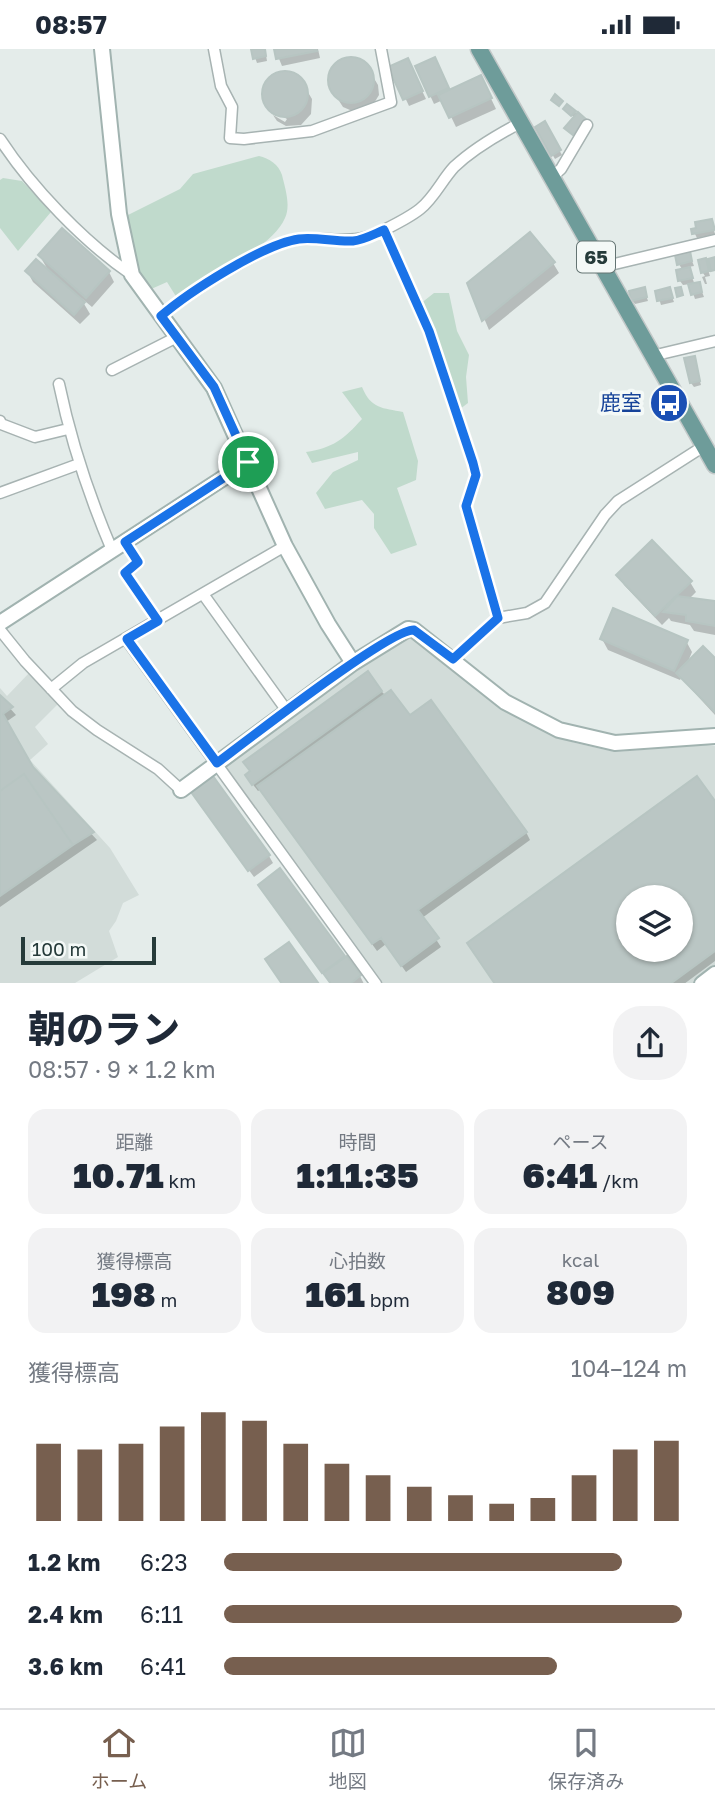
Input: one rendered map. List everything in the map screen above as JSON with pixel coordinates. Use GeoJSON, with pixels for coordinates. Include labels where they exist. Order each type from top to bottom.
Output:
{"type":"FeatureCollection","features":[{"type":"Feature","properties":{"kind":"main road","name":"65"},"geometry":{"type":"LineString","coordinates":[[479,49],[715,465]]}},
{"type":"Feature","properties":{"kind":"street"},"geometry":{"type":"LineString","coordinates":[[102,49],[119,213],[132,275]]}},
{"type":"Feature","properties":{"kind":"street"},"geometry":{"type":"LineString","coordinates":[[214,49],[221,86],[232,107],[230,138],[244,139],[312,131],[391,102],[381,49]]}},
{"type":"Feature","properties":{"kind":"street"},"geometry":{"type":"LineString","coordinates":[[161,316],[208,282],[282,243],[301,239],[353,241],[384,230],[422,208],[453,169],[469,155],[520,123]]}},
{"type":"Feature","properties":{"kind":"street"},"geometry":{"type":"LineString","coordinates":[[551,178],[561,169],[587,125]]}},
{"type":"Feature","properties":{"kind":"street"},"geometry":{"type":"LineString","coordinates":[[0,139],[28,180],[115,264],[132,275],[214,387],[285,546],[328,624],[354,663]]}},
{"type":"Feature","properties":{"kind":"street"},"geometry":{"type":"LineString","coordinates":[[384,230],[429,331],[473,463],[476,475],[466,506],[498,618]]}},
{"type":"Feature","properties":{"kind":"street"},"geometry":{"type":"LineString","coordinates":[[602,267],[715,240]]}},
{"type":"Feature","properties":{"kind":"street"},"geometry":{"type":"LineString","coordinates":[[112,370],[177,337]]}},
{"type":"Feature","properties":{"kind":"street"},"geometry":{"type":"LineString","coordinates":[[652,356],[715,341]]}},
{"type":"Feature","properties":{"kind":"street"},"geometry":{"type":"LineString","coordinates":[[58,384],[68,429],[89,497],[112,550]]}},
{"type":"Feature","properties":{"kind":"street"},"geometry":{"type":"LineString","coordinates":[[0,421],[1,424],[35,437],[68,429]]}},
{"type":"Feature","properties":{"kind":"street"},"geometry":{"type":"LineString","coordinates":[[453,659],[498,618],[527,613],[545,603],[605,515],[618,501],[704,446]]}},
{"type":"Feature","properties":{"kind":"street"},"geometry":{"type":"LineString","coordinates":[[0,623],[248,462]]}},
{"type":"Feature","properties":{"kind":"street"},"geometry":{"type":"LineString","coordinates":[[0,492],[79,464]]}},
{"type":"Feature","properties":{"kind":"street"},"geometry":{"type":"LineString","coordinates":[[125,542],[138,562],[125,573],[158,621]]}},
{"type":"Feature","properties":{"kind":"street"},"geometry":{"type":"LineString","coordinates":[[51,689],[83,663],[285,546]]}},
{"type":"Feature","properties":{"kind":"street"},"geometry":{"type":"LineString","coordinates":[[203,594],[287,711]]}},
{"type":"Feature","properties":{"kind":"street"},"geometry":{"type":"LineString","coordinates":[[0,630],[51,689],[97,730],[158,769],[181,790],[354,663],[408,629],[414,630],[453,659],[505,702],[559,730],[615,743],[715,737]]}},
{"type":"Feature","properties":{"kind":"street"},"geometry":{"type":"LineString","coordinates":[[127,639],[376,983]]}},
{"type":"Feature","properties":{"kind":"street"},"geometry":{"type":"LineString","coordinates":[[702,983],[715,974]]}},
{"type":"Feature","properties":{"kind":"shaded area"},"geometry":{"type":"Polygon","coordinates":[[[407,635],[559,736],[575,743],[615,752],[715,746],[715,968],[694,983],[381,983],[222,765],[346,674],[407,635]]]}},
{"type":"Feature","properties":{"kind":"shaded area"},"geometry":{"type":"Polygon","coordinates":[[[30,672],[59,703],[35,727],[48,744],[30,760],[110,848],[139,895],[123,903],[109,931],[118,957],[75,983],[0,983],[0,688],[7,696],[30,672]]]}},
{"type":"Feature","properties":{"kind":"green space"},"geometry":{"type":"Polygon","coordinates":[[[259,156],[276,165],[285,185],[287,213],[277,231],[251,252],[203,279],[177,298],[167,282],[149,290],[138,268],[124,217],[180,189],[193,174],[259,156]]]}},
{"type":"Feature","properties":{"kind":"green space"},"geometry":{"type":"Polygon","coordinates":[[[3,178],[22,181],[51,212],[18,251],[0,228],[0,180],[3,178]]]}},
{"type":"Feature","properties":{"kind":"green space"},"geometry":{"type":"Polygon","coordinates":[[[434,293],[449,293],[457,331],[469,355],[466,377],[468,403],[460,409],[432,325],[420,304],[434,293]]]}},
{"type":"Feature","properties":{"kind":"green space"},"geometry":{"type":"Polygon","coordinates":[[[362,387],[374,404],[403,412],[418,461],[416,480],[397,488],[417,545],[391,554],[374,528],[374,514],[362,500],[325,509],[316,493],[333,472],[358,460],[358,452],[312,463],[306,452],[324,448],[337,441],[362,419],[342,392],[362,387]]]}},
{"type":"Feature","properties":{"kind":"building"},"geometry":{"type":"Polygon","coordinates":[[[251,49],[265,49],[266,56],[253,59],[251,49]]]}},
{"type":"Feature","properties":{"kind":"building"},"geometry":{"type":"Polygon","coordinates":[[[274,49],[316,49],[317,51],[276,59],[274,49]]]}},
{"type":"Feature","properties":{"kind":"building"},"geometry":{"type":"Polygon","coordinates":[[[351,57],[360,58],[367,64],[373,71],[373,89],[367,96],[360,102],[351,103],[342,102],[335,96],[329,89],[328,80],[329,71],[335,64],[342,58],[351,57]]]}},
{"type":"Feature","properties":{"kind":"building"},"geometry":{"type":"Polygon","coordinates":[[[435,57],[449,88],[429,97],[415,66],[435,57]]]}},
{"type":"Feature","properties":{"kind":"building"},"geometry":{"type":"Polygon","coordinates":[[[408,58],[423,91],[403,100],[388,67],[408,58]]]}},
{"type":"Feature","properties":{"kind":"building"},"geometry":{"type":"Polygon","coordinates":[[[285,71],[301,78],[308,94],[301,110],[285,117],[269,110],[262,94],[269,78],[285,71]]]}},
{"type":"Feature","properties":{"kind":"building"},"geometry":{"type":"Polygon","coordinates":[[[481,75],[492,98],[449,118],[438,95],[481,75]]]}},
{"type":"Feature","properties":{"kind":"building"},"geometry":{"type":"Polygon","coordinates":[[[555,94],[563,101],[559,106],[551,100],[555,94]]]}},
{"type":"Feature","properties":{"kind":"building"},"geometry":{"type":"Polygon","coordinates":[[[567,104],[576,111],[571,116],[563,109],[567,104]]]}},
{"type":"Feature","properties":{"kind":"building"},"geometry":{"type":"Polygon","coordinates":[[[578,112],[586,119],[573,135],[564,128],[578,112]]]}},
{"type":"Feature","properties":{"kind":"building"},"geometry":{"type":"Polygon","coordinates":[[[545,121],[561,150],[551,156],[535,127],[545,121]]]}},
{"type":"Feature","properties":{"kind":"building"},"geometry":{"type":"Polygon","coordinates":[[[712,219],[715,230],[692,234],[691,229],[696,228],[695,222],[712,219]]]}},
{"type":"Feature","properties":{"kind":"building"},"geometry":{"type":"Polygon","coordinates":[[[62,228],[110,271],[86,298],[38,255],[62,228]]]}},
{"type":"Feature","properties":{"kind":"building"},"geometry":{"type":"Polygon","coordinates":[[[530,232],[555,262],[482,321],[467,283],[530,232]]]}},
{"type":"Feature","properties":{"kind":"building"},"geometry":{"type":"Polygon","coordinates":[[[690,251],[692,261],[677,265],[675,255],[690,251]]]}},
{"type":"Feature","properties":{"kind":"building"},"geometry":{"type":"Polygon","coordinates":[[[715,257],[715,270],[711,271],[708,259],[715,257]]]}},
{"type":"Feature","properties":{"kind":"building"},"geometry":{"type":"Polygon","coordinates":[[[706,258],[709,271],[701,273],[698,260],[706,258]]]}},
{"type":"Feature","properties":{"kind":"building"},"geometry":{"type":"Polygon","coordinates":[[[36,259],[85,302],[74,315],[25,271],[36,259]]]}},
{"type":"Feature","properties":{"kind":"building"},"geometry":{"type":"Polygon","coordinates":[[[690,267],[693,278],[678,281],[676,270],[690,267]]]}},
{"type":"Feature","properties":{"kind":"building"},"geometry":{"type":"Polygon","coordinates":[[[700,282],[702,292],[691,295],[688,284],[700,282]]]}},
{"type":"Feature","properties":{"kind":"building"},"geometry":{"type":"Polygon","coordinates":[[[645,287],[647,297],[631,301],[629,291],[645,287]]]}},
{"type":"Feature","properties":{"kind":"building"},"geometry":{"type":"Polygon","coordinates":[[[670,287],[673,298],[657,301],[655,291],[670,287]]]}},
{"type":"Feature","properties":{"kind":"building"},"geometry":{"type":"Polygon","coordinates":[[[681,287],[683,295],[677,297],[675,288],[681,287]]]}},
{"type":"Feature","properties":{"kind":"building"},"geometry":{"type":"Polygon","coordinates":[[[695,356],[700,381],[690,383],[684,358],[695,356]]]}},
{"type":"Feature","properties":{"kind":"building"},"geometry":{"type":"Polygon","coordinates":[[[652,540],[692,581],[655,616],[616,575],[652,540]]]}},
{"type":"Feature","properties":{"kind":"building"},"geometry":{"type":"Polygon","coordinates":[[[677,596],[715,601],[715,626],[686,621],[686,615],[663,612],[677,596]]]}},
{"type":"Feature","properties":{"kind":"building"},"geometry":{"type":"Polygon","coordinates":[[[613,608],[688,640],[674,671],[600,639],[613,608]]]}},
{"type":"Feature","properties":{"kind":"building"},"geometry":{"type":"Polygon","coordinates":[[[703,646],[715,658],[715,712],[676,673],[703,646]]]}},
{"type":"Feature","properties":{"kind":"building"},"geometry":{"type":"Polygon","coordinates":[[[368,671],[382,691],[252,785],[245,775],[250,771],[243,762],[368,671]]]}},
{"type":"Feature","properties":{"kind":"building"},"geometry":{"type":"Polygon","coordinates":[[[391,690],[410,715],[431,700],[527,832],[418,910],[439,938],[401,966],[381,938],[372,944],[257,786],[391,690]]]}},
{"type":"Feature","properties":{"kind":"building"},"geometry":{"type":"Polygon","coordinates":[[[0,695],[13,707],[3,714],[33,767],[94,832],[73,845],[24,774],[0,791],[0,695]]]}},
{"type":"Feature","properties":{"kind":"building"},"geometry":{"type":"Polygon","coordinates":[[[24,774],[73,845],[0,896],[0,791],[24,774]]]}},
{"type":"Feature","properties":{"kind":"building"},"geometry":{"type":"Polygon","coordinates":[[[213,776],[270,855],[248,871],[191,792],[213,776]]]}},
{"type":"Feature","properties":{"kind":"building"},"geometry":{"type":"Polygon","coordinates":[[[697,776],[715,801],[715,951],[671,983],[494,983],[467,943],[697,776]]]}},
{"type":"Feature","properties":{"kind":"building"},"geometry":{"type":"Polygon","coordinates":[[[280,868],[345,956],[322,973],[258,885],[280,868]]]}},
{"type":"Feature","properties":{"kind":"building"},"geometry":{"type":"Polygon","coordinates":[[[289,942],[318,983],[281,983],[265,959],[289,942]]]}},
{"type":"Feature","properties":{"kind":"building"},"geometry":{"type":"Polygon","coordinates":[[[347,956],[361,975],[351,983],[330,983],[323,973],[347,956]]]}},
{"type":"Feature","properties":{"kind":"place","name":"鹿室"},"geometry":{"type":"Point","coordinates":[669,403]}},
{"type":"Feature","properties":{"kind":"route"},"geometry":{"type":"LineString","coordinates":[[384,230],[429,331],[473,463],[476,475],[466,506],[498,618],[453,659],[414,630],[403,631],[354,663],[217,763],[127,639],[158,621],[125,573],[138,562],[125,542],[248,462],[214,387],[161,316],[208,282],[282,243],[301,239],[353,241],[384,230]]}}]}
